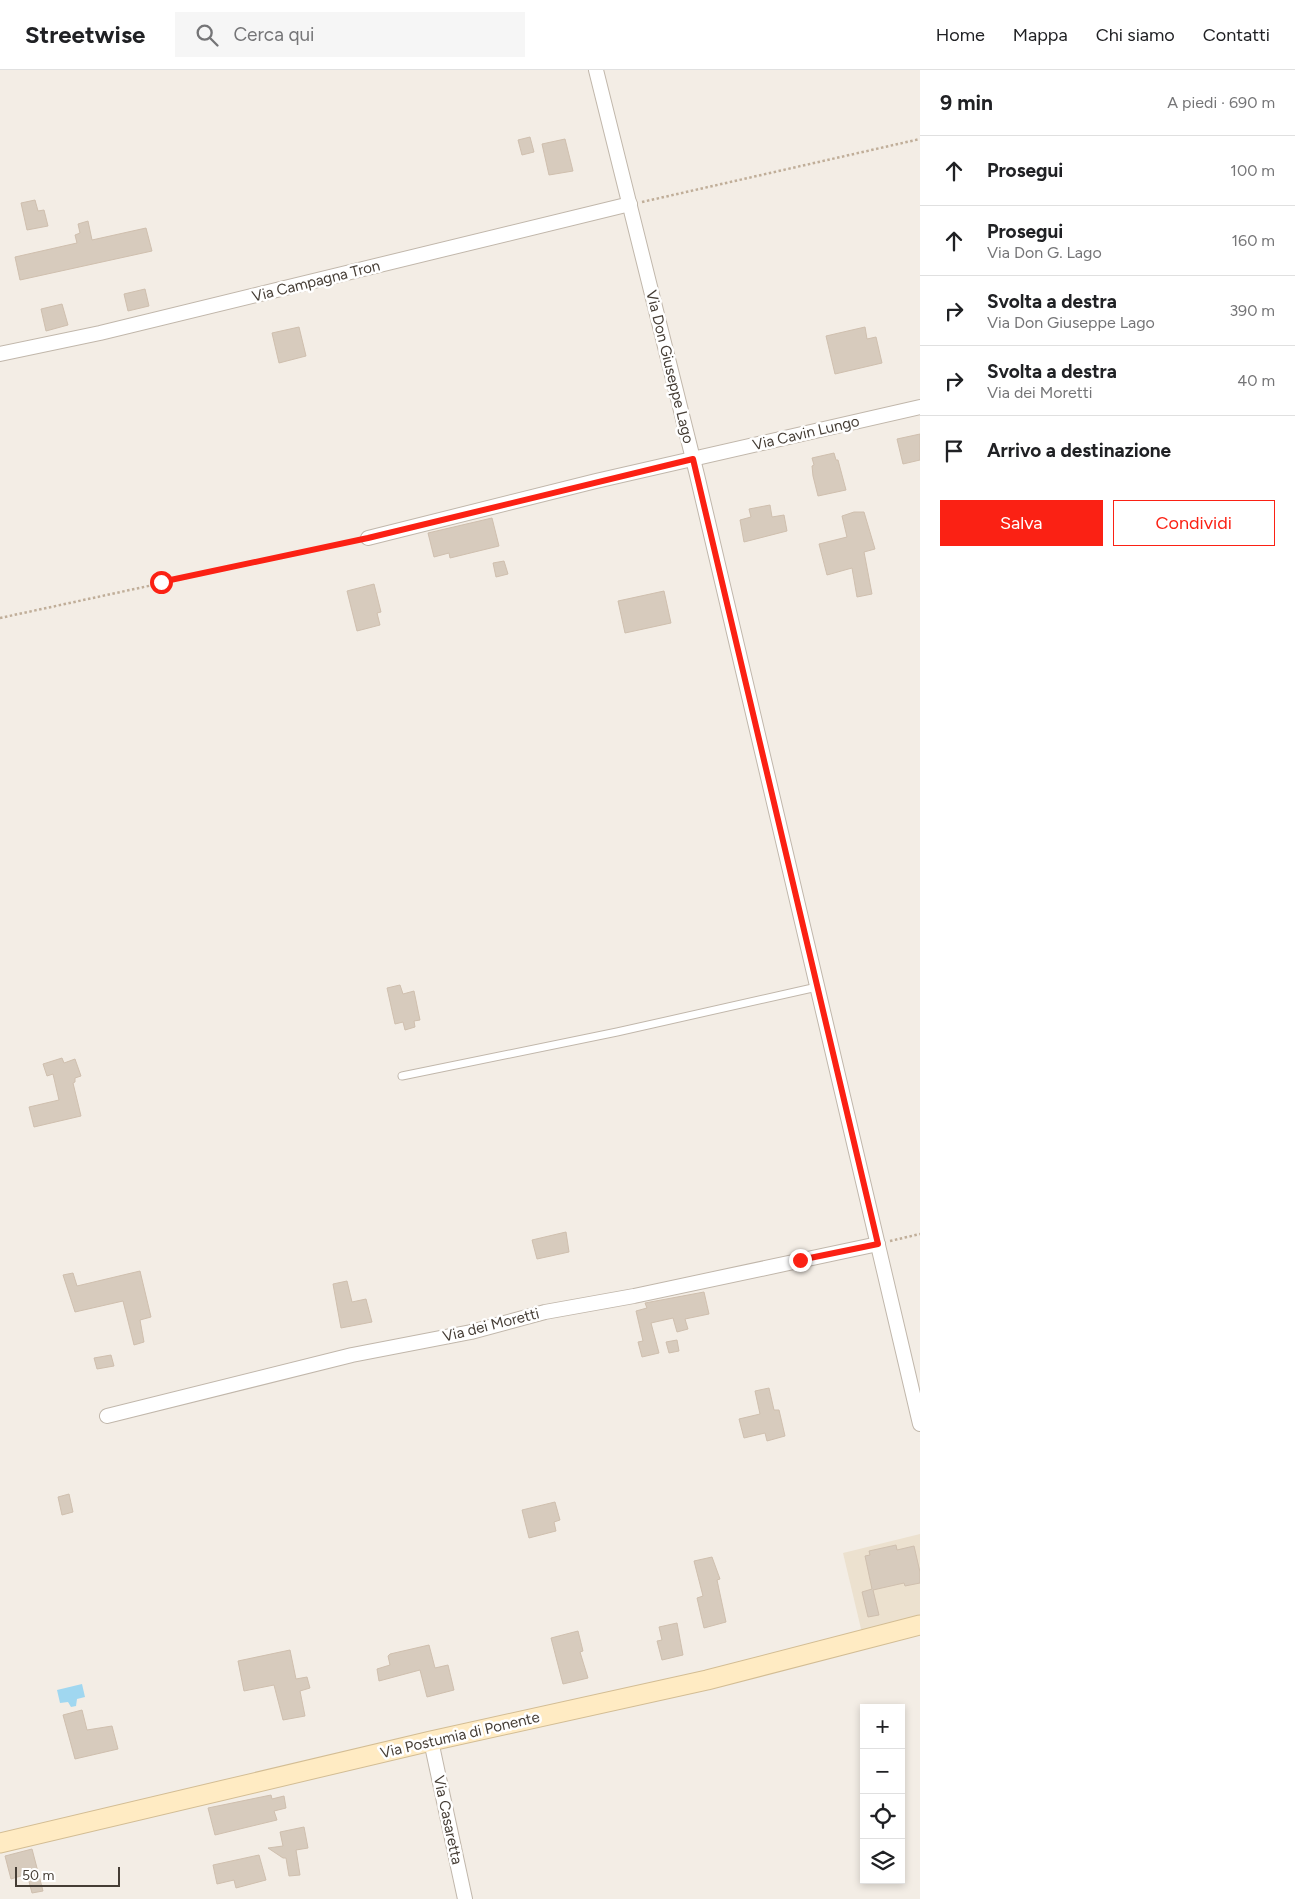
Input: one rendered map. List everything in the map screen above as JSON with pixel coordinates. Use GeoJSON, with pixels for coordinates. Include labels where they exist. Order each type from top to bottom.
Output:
{"type":"FeatureCollection","features":[{"type":"Feature","properties":{"kind":"main road","name":"Via Postumia di Ponente"},"geometry":{"type":"LineString","coordinates":[[0,1843],[430,1741],[707,1680],[920,1625]]}},
{"type":"Feature","properties":{"kind":"street","name":"Via Don Giuseppe Lago"},"geometry":{"type":"LineString","coordinates":[[596,70],[693,459],[920,1424]]}},
{"type":"Feature","properties":{"kind":"street","name":"Via Campagna Tron"},"geometry":{"type":"LineString","coordinates":[[0,354],[100,333],[630,204]]}},
{"type":"Feature","properties":{"kind":"street","name":"Via Cavin Lungo"},"geometry":{"type":"LineString","coordinates":[[368,538],[693,459],[920,407]]}},
{"type":"Feature","properties":{"kind":"street","name":"Via dei Moretti"},"geometry":{"type":"LineString","coordinates":[[107,1416],[352,1355],[471,1332],[545,1312],[634,1296],[878,1244]]}},
{"type":"Feature","properties":{"kind":"street","name":"Via Casaretta"},"geometry":{"type":"LineString","coordinates":[[430,1741],[465,1899]]}},
{"type":"Feature","properties":{"kind":"lane"},"geometry":{"type":"LineString","coordinates":[[402,1076],[617,1032],[817,987]]}},
{"type":"Feature","properties":{"kind":"path"},"geometry":{"type":"LineString","coordinates":[[630,204],[920,139]]}},
{"type":"Feature","properties":{"kind":"path"},"geometry":{"type":"LineString","coordinates":[[0,618],[368,538]]}},
{"type":"Feature","properties":{"kind":"path"},"geometry":{"type":"LineString","coordinates":[[878,1244],[920,1234]]}},
{"type":"Feature","properties":{"kind":"shaded area"},"geometry":{"type":"Polygon","coordinates":[[[920,1534],[920,1619],[862,1633],[843,1553],[920,1534]]]}},
{"type":"Feature","properties":{"kind":"water"},"geometry":{"type":"Polygon","coordinates":[[[82,1684],[85,1697],[77,1699],[76,1706],[71,1707],[68,1702],[60,1703],[57,1690],[82,1684]]]}},
{"type":"Feature","properties":{"kind":"building"},"geometry":{"type":"Polygon","coordinates":[[[530,137],[534,152],[522,155],[518,140],[530,137]]]}},
{"type":"Feature","properties":{"kind":"building"},"geometry":{"type":"Polygon","coordinates":[[[565,139],[573,171],[549,175],[542,144],[565,139]]]}},
{"type":"Feature","properties":{"kind":"building"},"geometry":{"type":"Polygon","coordinates":[[[35,200],[38,211],[44,210],[48,226],[27,230],[21,203],[35,200]]]}},
{"type":"Feature","properties":{"kind":"building"},"geometry":{"type":"Polygon","coordinates":[[[88,221],[92,240],[146,228],[152,251],[20,280],[15,257],[77,243],[75,235],[80,233],[78,224],[88,221]]]}},
{"type":"Feature","properties":{"kind":"building"},"geometry":{"type":"Polygon","coordinates":[[[145,289],[149,306],[128,311],[124,294],[145,289]]]}},
{"type":"Feature","properties":{"kind":"building"},"geometry":{"type":"Polygon","coordinates":[[[62,304],[68,325],[46,331],[41,309],[62,304]]]}},
{"type":"Feature","properties":{"kind":"building"},"geometry":{"type":"Polygon","coordinates":[[[299,327],[306,356],[279,363],[272,333],[299,327]]]}},
{"type":"Feature","properties":{"kind":"building"},"geometry":{"type":"Polygon","coordinates":[[[865,327],[867,339],[876,337],[882,363],[835,374],[826,336],[865,327]]]}},
{"type":"Feature","properties":{"kind":"building"},"geometry":{"type":"Polygon","coordinates":[[[920,434],[920,460],[903,464],[897,439],[920,434]]]}},
{"type":"Feature","properties":{"kind":"building"},"geometry":{"type":"Polygon","coordinates":[[[834,453],[836,460],[838,460],[846,490],[818,496],[813,476],[812,466],[814,465],[812,458],[834,453]]]}},
{"type":"Feature","properties":{"kind":"building"},"geometry":{"type":"Polygon","coordinates":[[[770,505],[772,517],[784,515],[787,531],[744,542],[740,520],[751,517],[749,509],[770,505]]]}},
{"type":"Feature","properties":{"kind":"building"},"geometry":{"type":"Polygon","coordinates":[[[854,512],[864,512],[875,549],[864,552],[872,594],[857,597],[852,568],[827,575],[819,544],[847,537],[842,516],[854,512]]]}},
{"type":"Feature","properties":{"kind":"building"},"geometry":{"type":"Polygon","coordinates":[[[492,518],[499,546],[450,558],[449,553],[434,557],[428,533],[492,518]]]}},
{"type":"Feature","properties":{"kind":"building"},"geometry":{"type":"Polygon","coordinates":[[[504,561],[508,574],[496,577],[493,563],[504,561]]]}},
{"type":"Feature","properties":{"kind":"building"},"geometry":{"type":"Polygon","coordinates":[[[374,584],[381,612],[377,613],[380,625],[357,631],[347,591],[374,584]]]}},
{"type":"Feature","properties":{"kind":"building"},"geometry":{"type":"Polygon","coordinates":[[[664,591],[671,623],[625,633],[618,601],[664,591]]]}},
{"type":"Feature","properties":{"kind":"building"},"geometry":{"type":"Polygon","coordinates":[[[400,985],[403,994],[414,991],[420,1020],[414,1021],[415,1027],[405,1030],[403,1022],[395,1024],[387,988],[400,985]]]}},
{"type":"Feature","properties":{"kind":"building"},"geometry":{"type":"Polygon","coordinates":[[[62,1058],[64,1063],[75,1059],[81,1076],[75,1078],[73,1083],[81,1116],[34,1127],[29,1107],[59,1100],[53,1074],[47,1076],[43,1064],[62,1058]]]}},
{"type":"Feature","properties":{"kind":"building"},"geometry":{"type":"Polygon","coordinates":[[[566,1232],[569,1252],[537,1259],[532,1240],[566,1232]]]}},
{"type":"Feature","properties":{"kind":"building"},"geometry":{"type":"Polygon","coordinates":[[[140,1271],[151,1317],[140,1320],[144,1342],[134,1345],[123,1301],[75,1312],[63,1275],[73,1273],[77,1286],[140,1271]]]}},
{"type":"Feature","properties":{"kind":"building"},"geometry":{"type":"Polygon","coordinates":[[[347,1281],[352,1302],[366,1299],[372,1322],[341,1328],[333,1284],[347,1281]]]}},
{"type":"Feature","properties":{"kind":"building"},"geometry":{"type":"Polygon","coordinates":[[[704,1292],[709,1314],[685,1319],[688,1329],[677,1332],[673,1318],[651,1323],[659,1353],[642,1357],[638,1342],[643,1341],[636,1311],[647,1308],[645,1303],[704,1292]]]}},
{"type":"Feature","properties":{"kind":"building"},"geometry":{"type":"Polygon","coordinates":[[[677,1340],[679,1351],[669,1353],[666,1342],[677,1340]]]}},
{"type":"Feature","properties":{"kind":"building"},"geometry":{"type":"Polygon","coordinates":[[[111,1355],[114,1366],[97,1369],[94,1358],[111,1355]]]}},
{"type":"Feature","properties":{"kind":"building"},"geometry":{"type":"Polygon","coordinates":[[[769,1388],[774,1410],[779,1410],[785,1436],[767,1441],[765,1433],[744,1438],[739,1419],[760,1414],[755,1391],[769,1388]]]}},
{"type":"Feature","properties":{"kind":"building"},"geometry":{"type":"Polygon","coordinates":[[[69,1494],[73,1512],[62,1515],[58,1497],[69,1494]]]}},
{"type":"Feature","properties":{"kind":"building"},"geometry":{"type":"Polygon","coordinates":[[[555,1502],[560,1520],[554,1522],[556,1531],[529,1538],[522,1510],[555,1502]]]}},
{"type":"Feature","properties":{"kind":"building"},"geometry":{"type":"Polygon","coordinates":[[[896,1545],[897,1550],[914,1546],[920,1572],[920,1583],[905,1586],[904,1583],[873,1590],[879,1615],[868,1617],[862,1592],[872,1589],[865,1556],[870,1555],[869,1551],[896,1545]]]}},
{"type":"Feature","properties":{"kind":"building"},"geometry":{"type":"Polygon","coordinates":[[[712,1557],[720,1579],[717,1580],[726,1622],[704,1628],[697,1598],[703,1596],[694,1561],[712,1557]]]}},
{"type":"Feature","properties":{"kind":"building"},"geometry":{"type":"Polygon","coordinates":[[[677,1623],[683,1655],[662,1660],[657,1641],[662,1640],[659,1627],[677,1623]]]}},
{"type":"Feature","properties":{"kind":"building"},"geometry":{"type":"Polygon","coordinates":[[[578,1631],[583,1651],[580,1652],[588,1678],[563,1684],[551,1638],[578,1631]]]}},
{"type":"Feature","properties":{"kind":"building"},"geometry":{"type":"Polygon","coordinates":[[[429,1645],[435,1668],[448,1665],[454,1690],[427,1697],[420,1670],[379,1681],[377,1669],[390,1665],[388,1656],[390,1654],[429,1645]]]}},
{"type":"Feature","properties":{"kind":"building"},"geometry":{"type":"Polygon","coordinates":[[[290,1650],[296,1679],[307,1677],[310,1688],[300,1691],[305,1716],[283,1720],[274,1685],[244,1691],[238,1661],[290,1650]]]}},
{"type":"Feature","properties":{"kind":"building"},"geometry":{"type":"Polygon","coordinates":[[[82,1710],[87,1730],[112,1726],[118,1749],[75,1759],[63,1715],[82,1710]]]}},
{"type":"Feature","properties":{"kind":"building"},"geometry":{"type":"Polygon","coordinates":[[[271,1795],[272,1799],[284,1796],[286,1808],[274,1811],[277,1820],[215,1835],[208,1808],[271,1795]]]}},
{"type":"Feature","properties":{"kind":"building"},"geometry":{"type":"Polygon","coordinates":[[[304,1827],[308,1848],[296,1850],[300,1875],[289,1876],[286,1858],[268,1848],[283,1846],[280,1832],[304,1827]]]}},
{"type":"Feature","properties":{"kind":"building"},"geometry":{"type":"Polygon","coordinates":[[[32,1849],[43,1891],[32,1893],[27,1874],[11,1879],[5,1856],[32,1849]]]}},
{"type":"Feature","properties":{"kind":"building"},"geometry":{"type":"Polygon","coordinates":[[[259,1855],[266,1880],[236,1888],[234,1880],[217,1884],[213,1865],[259,1855]]]}},
{"type":"Feature","properties":{"kind":"route"},"geometry":{"type":"LineString","coordinates":[[161,582],[368,538],[596,481],[693,459],[878,1244],[800,1260]]}}]}
